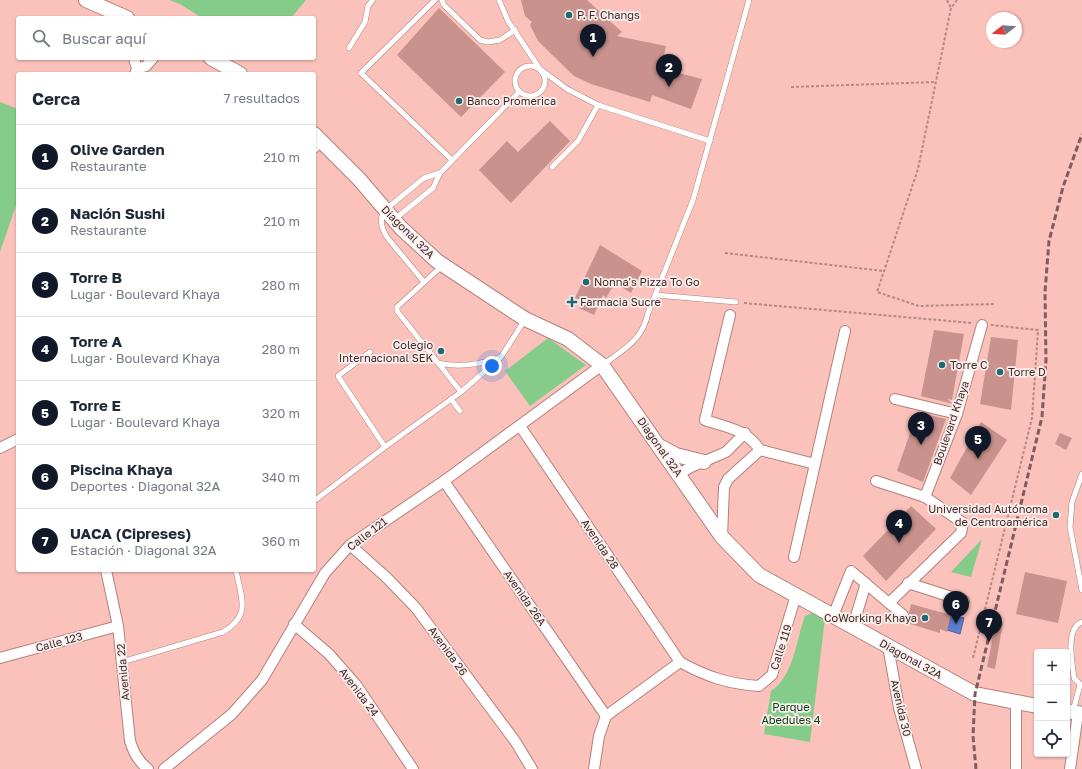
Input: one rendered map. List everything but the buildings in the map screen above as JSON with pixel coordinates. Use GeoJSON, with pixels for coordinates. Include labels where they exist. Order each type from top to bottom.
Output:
{"type":"FeatureCollection","features":[{"type":"Feature","properties":{"kind":"street"},"geometry":{"type":"LineString","coordinates":[[86,0],[122,16]]}},
{"type":"Feature","properties":{"kind":"street"},"geometry":{"type":"LineString","coordinates":[[134,60],[136,72],[146,66],[151,60]]}},
{"type":"Feature","properties":{"kind":"street"},"geometry":{"type":"LineString","coordinates":[[214,60],[232,72]]}},
{"type":"Feature","properties":{"kind":"street","name":"Diagonal 32A"},"geometry":{"type":"LineString","coordinates":[[316,140],[390,215],[443,265],[525,318],[568,338],[602,366],[722,537],[759,575],[975,694],[1034,706]]}},
{"type":"Feature","properties":{"kind":"street"},"geometry":{"type":"LineString","coordinates":[[730,315],[705,420],[745,433],[753,440],[760,450],[815,464]]}},
{"type":"Feature","properties":{"kind":"street","name":"Boulevard Khaya"},"geometry":{"type":"LineString","coordinates":[[925,497],[957,414],[981,324]]}},
{"type":"Feature","properties":{"kind":"street"},"geometry":{"type":"LineString","coordinates":[[794,557],[845,331]]}},
{"type":"Feature","properties":{"kind":"street","name":"Calle 121"},"geometry":{"type":"LineString","coordinates":[[164,769],[232,714],[262,680],[325,573],[350,544],[444,481],[602,366]]}},
{"type":"Feature","properties":{"kind":"street"},"geometry":{"type":"LineString","coordinates":[[896,399],[957,414]]}},
{"type":"Feature","properties":{"kind":"street","name":"Avenida 28"},"geometry":{"type":"LineString","coordinates":[[520,426],[680,662]]}},
{"type":"Feature","properties":{"kind":"street"},"geometry":{"type":"LineString","coordinates":[[679,474],[726,452],[745,433]]}},
{"type":"Feature","properties":{"kind":"street"},"geometry":{"type":"LineString","coordinates":[[0,448],[16,440]]}},
{"type":"Feature","properties":{"kind":"street"},"geometry":{"type":"LineString","coordinates":[[660,447],[676,455],[704,462]]}},
{"type":"Feature","properties":{"kind":"street"},"geometry":{"type":"LineString","coordinates":[[722,537],[724,487],[728,479],[760,450]]}},
{"type":"Feature","properties":{"kind":"street","name":"Avenida 26A"},"geometry":{"type":"LineString","coordinates":[[444,481],[606,716]]}},
{"type":"Feature","properties":{"kind":"street"},"geometry":{"type":"LineString","coordinates":[[876,481],[925,497],[963,523],[961,533],[889,603]]}},
{"type":"Feature","properties":{"kind":"street","name":"Avenida 26"},"geometry":{"type":"LineString","coordinates":[[350,544],[386,577],[416,608],[515,741],[532,769]]}},
{"type":"Feature","properties":{"kind":"street"},"geometry":{"type":"LineString","coordinates":[[833,616],[851,571],[902,615]]}},
{"type":"Feature","properties":{"kind":"street","name":"Avenida 22"},"geometry":{"type":"LineString","coordinates":[[106,572],[118,626],[130,741],[137,758],[148,769]]}},
{"type":"Feature","properties":{"kind":"street"},"geometry":{"type":"LineString","coordinates":[[853,626],[866,583]]}},
{"type":"Feature","properties":{"kind":"street"},"geometry":{"type":"LineString","coordinates":[[908,583],[964,601]]}},
{"type":"Feature","properties":{"kind":"street","name":"Calle 119"},"geometry":{"type":"LineString","coordinates":[[680,662],[702,675],[736,684],[760,686],[772,675],[796,595]]}},
{"type":"Feature","properties":{"kind":"street","name":"Avenida 24"},"geometry":{"type":"LineString","coordinates":[[294,624],[329,654],[357,686],[413,769]]}},
{"type":"Feature","properties":{"kind":"street","name":"Calle 123"},"geometry":{"type":"LineString","coordinates":[[0,658],[118,626]]}},
{"type":"Feature","properties":{"kind":"street","name":"Avenida 30"},"geometry":{"type":"LineString","coordinates":[[888,646],[899,708],[916,769]]}},
{"type":"Feature","properties":{"kind":"street"},"geometry":{"type":"LineString","coordinates":[[594,769],[599,736],[606,716],[680,662]]}},
{"type":"Feature","properties":{"kind":"street"},"geometry":{"type":"LineString","coordinates":[[1016,703],[1016,769]]}},
{"type":"Feature","properties":{"kind":"street"},"geometry":{"type":"LineString","coordinates":[[1070,769],[1075,713]]}},
{"type":"Feature","properties":{"kind":"lane"},"geometry":{"type":"LineString","coordinates":[[349,48],[365,22],[368,6],[373,0]]}},
{"type":"Feature","properties":{"kind":"lane"},"geometry":{"type":"LineString","coordinates":[[435,0],[361,73],[452,160]]}},
{"type":"Feature","properties":{"kind":"lane"},"geometry":{"type":"LineString","coordinates":[[442,0],[444,5],[480,40],[488,42],[500,40],[515,30]]}},
{"type":"Feature","properties":{"kind":"lane"},"geometry":{"type":"LineString","coordinates":[[499,0],[508,21],[515,30],[540,69],[545,78],[545,83],[541,91],[533,96],[528,96],[519,92],[514,84],[518,70],[526,66],[536,67],[540,69],[567,89],[598,105],[710,142]]}},
{"type":"Feature","properties":{"kind":"lane"},"geometry":{"type":"LineString","coordinates":[[602,366],[641,333],[694,200],[749,0]]}},
{"type":"Feature","properties":{"kind":"lane"},"geometry":{"type":"LineString","coordinates":[[424,282],[386,236],[382,228],[381,217],[390,215],[433,188],[440,173],[519,92]]}},
{"type":"Feature","properties":{"kind":"lane"},"geometry":{"type":"LineString","coordinates":[[552,167],[578,141],[598,105]]}},
{"type":"Feature","properties":{"kind":"lane"},"geometry":{"type":"LineString","coordinates":[[390,215],[424,178],[440,173]]}},
{"type":"Feature","properties":{"kind":"lane"},"geometry":{"type":"LineString","coordinates":[[443,265],[397,307],[397,311],[461,392]]}},
{"type":"Feature","properties":{"kind":"lane"},"geometry":{"type":"LineString","coordinates":[[656,295],[736,302]]}},
{"type":"Feature","properties":{"kind":"lane"},"geometry":{"type":"LineString","coordinates":[[316,500],[461,392],[501,357],[525,318]]}},
{"type":"Feature","properties":{"kind":"lane"},"geometry":{"type":"LineString","coordinates":[[370,352],[338,376],[385,448]]}},
{"type":"Feature","properties":{"kind":"lane"},"geometry":{"type":"LineString","coordinates":[[437,363],[452,366],[470,365],[485,363],[501,357]]}},
{"type":"Feature","properties":{"kind":"lane"},"geometry":{"type":"LineString","coordinates":[[451,399],[460,411]]}},
{"type":"Feature","properties":{"kind":"lane"},"geometry":{"type":"LineString","coordinates":[[1082,474],[1072,502],[1070,527],[1082,590]]}},
{"type":"Feature","properties":{"kind":"lane"},"geometry":{"type":"LineString","coordinates":[[122,662],[223,632],[233,626],[243,611],[236,572]]}},
{"type":"Feature","properties":{"kind":"lane"},"geometry":{"type":"LineString","coordinates":[[1075,713],[1081,685],[1074,678],[1070,641],[1079,622],[1082,622]]}},
{"type":"Feature","properties":{"kind":"path"},"geometry":{"type":"LineString","coordinates":[[947,0],[951,8]]}},
{"type":"Feature","properties":{"kind":"path"},"geometry":{"type":"LineString","coordinates":[[956,0],[951,8],[918,169],[877,292],[919,306],[995,304]]}},
{"type":"Feature","properties":{"kind":"path"},"geometry":{"type":"LineString","coordinates":[[791,87],[936,82]]}},
{"type":"Feature","properties":{"kind":"path"},"geometry":{"type":"LineString","coordinates":[[725,253],[884,270]]}},
{"type":"Feature","properties":{"kind":"path"},"geometry":{"type":"LineString","coordinates":[[736,302],[1038,330],[1032,418],[973,658]]}},
{"type":"Feature","properties":{"kind":"green space"},"geometry":{"type":"Polygon","coordinates":[[[169,0],[306,0],[293,16],[199,16],[180,4],[169,0]]]}},
{"type":"Feature","properties":{"kind":"green space"},"geometry":{"type":"Polygon","coordinates":[[[0,102],[16,108],[16,206],[0,252],[0,102]]]}},
{"type":"Feature","properties":{"kind":"green space"},"geometry":{"type":"Polygon","coordinates":[[[548,338],[586,365],[530,406],[505,371],[548,338]]]}},
{"type":"Feature","properties":{"kind":"green space"},"geometry":{"type":"Polygon","coordinates":[[[982,539],[971,577],[951,572],[982,539]]]}},
{"type":"Feature","properties":{"kind":"green space","name":"Parque Abedules 4"},"geometry":{"type":"Polygon","coordinates":[[[812,613],[825,619],[810,742],[764,734],[771,691],[785,676],[793,657],[805,616],[812,613]]]}},
{"type":"Feature","properties":{"kind":"water"},"geometry":{"type":"Polygon","coordinates":[[[951,615],[964,618],[960,634],[947,630],[951,615]]]}},
{"type":"Feature","properties":{"kind":"railway"},"geometry":{"type":"LineString","coordinates":[[976,769],[973,736],[975,694],[1042,417],[1046,360],[1045,292],[1049,241],[1063,187],[1082,134]]}},
{"type":"Feature","properties":{"kind":"place","name":"P. F. Changs"},"geometry":{"type":"Point","coordinates":[569,15]}},
{"type":"Feature","properties":{"kind":"place","name":"Olive Garden"},"geometry":{"type":"Point","coordinates":[593,57]}},
{"type":"Feature","properties":{"kind":"place","name":"Nación Sushi"},"geometry":{"type":"Point","coordinates":[669,87]}},
{"type":"Feature","properties":{"kind":"place","name":"Banco Promerica"},"geometry":{"type":"Point","coordinates":[459,101]}},
{"type":"Feature","properties":{"kind":"place","name":"Nonna's Pizza To Go"},"geometry":{"type":"Point","coordinates":[586,282]}},
{"type":"Feature","properties":{"kind":"place","name":"Farmacia Sucre"},"geometry":{"type":"Point","coordinates":[572,302]}},
{"type":"Feature","properties":{"kind":"place","name":"Colegio Internacional SEK"},"geometry":{"type":"Point","coordinates":[441,351]}},
{"type":"Feature","properties":{"kind":"place","name":"Torre C"},"geometry":{"type":"Point","coordinates":[942,365]}},
{"type":"Feature","properties":{"kind":"place","name":"Torre D"},"geometry":{"type":"Point","coordinates":[1000,372]}},
{"type":"Feature","properties":{"kind":"place","name":"Torre B"},"geometry":{"type":"Point","coordinates":[921,445]}},
{"type":"Feature","properties":{"kind":"place","name":"Torre E"},"geometry":{"type":"Point","coordinates":[978,459]}},
{"type":"Feature","properties":{"kind":"place","name":"Universidad Autónoma de Centroamérica"},"geometry":{"type":"Point","coordinates":[1056,515]}},
{"type":"Feature","properties":{"kind":"place","name":"Torre A"},"geometry":{"type":"Point","coordinates":[899,543]}},
{"type":"Feature","properties":{"kind":"place","name":"CoWorking Khaya"},"geometry":{"type":"Point","coordinates":[925,618]}},
{"type":"Feature","properties":{"kind":"place","name":"Piscina Khaya"},"geometry":{"type":"Point","coordinates":[956,624]}},
{"type":"Feature","properties":{"kind":"place","name":"UACA (Cipreses)"},"geometry":{"type":"Point","coordinates":[989,642]}}]}
